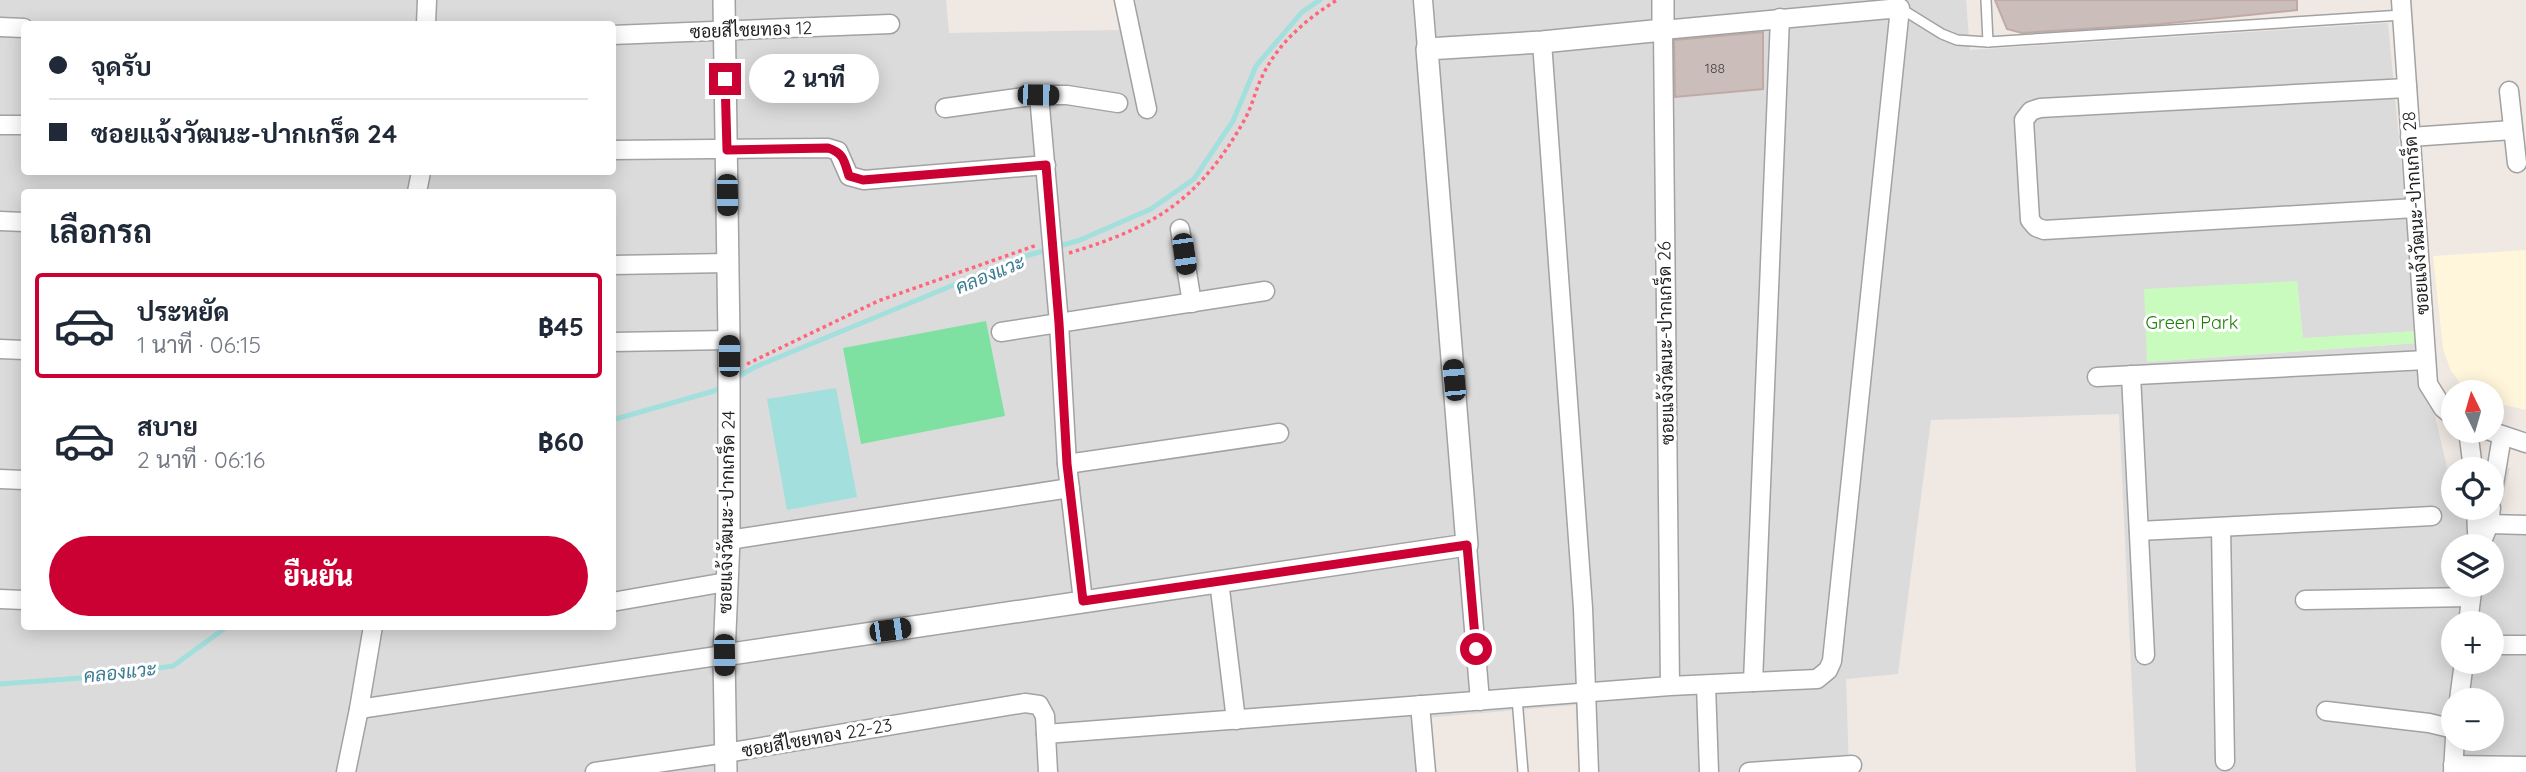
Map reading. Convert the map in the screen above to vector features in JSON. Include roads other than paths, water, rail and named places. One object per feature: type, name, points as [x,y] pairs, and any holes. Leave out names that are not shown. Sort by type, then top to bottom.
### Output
[{"type":"street","points":[[426,21],[427,0]]},
{"type":"street","name":"ซอยแจ้งวัฒนะ-ปากเกร็ด 24","points":[[724,0],[729,340],[729,540],[724,655],[726,762]]},
{"type":"street","points":[[1124,0],[1147,109]]},
{"type":"street","points":[[1423,0],[1480,701]]},
{"type":"street","name":"ซอยแจ้งวัฒนะ-ปากเกร็ด 26","points":[[1663,0],[1670,686]]},
{"type":"street","name":"ซอยแจ้งวัฒนะ-ปากเกร็ด 28","points":[[2401,7],[2428,384],[2441,405]]},
{"type":"street","points":[[1048,772],[1046,734],[1670,686],[1817,679],[1828,670],[1832,661],[1900,8],[1542,42],[1427,49]]},
{"type":"street","points":[[1752,682],[1780,18]]},
{"type":"street","name":"ซอยสีไชยทอง 12","points":[[616,35],[890,24]]},
{"type":"street","points":[[0,27],[21,28]]},
{"type":"street","points":[[1542,42],[1583,608],[1589,772]]},
{"type":"street","points":[[2407,88],[2040,108],[2031,111],[2024,120],[2031,220],[2036,227],[2044,230],[2416,208]]},
{"type":"street","points":[[2509,91],[2516,163]]},
{"type":"street","points":[[1038,95],[1059,323],[1067,464],[1083,601]]},
{"type":"street","points":[[945,108],[1038,95],[1067,95],[1118,103]]},
{"type":"street","points":[[0,125],[21,125]]},
{"type":"street","points":[[2410,137],[2513,130]]},
{"type":"street","points":[[616,150],[828,148],[838,151],[842,156],[849,176],[863,180],[1046,165]]},
{"type":"street","points":[[0,221],[21,222]]},
{"type":"street","points":[[1180,229],[1192,303]]},
{"type":"street","points":[[616,265],[728,263]]},
{"type":"street","points":[[1001,332],[1265,291]]},
{"type":"street","points":[[616,342],[729,340]]},
{"type":"street","points":[[0,349],[21,350]]},
{"type":"street","points":[[2097,377],[2426,360]]},
{"type":"street","points":[[2132,375],[2145,655]]},
{"type":"street","points":[[1067,464],[1279,433]]},
{"type":"street","points":[[2504,436],[2526,443]]},
{"type":"street","points":[[0,480],[21,480]]},
{"type":"street","points":[[729,540],[1070,488]]},
{"type":"street","points":[[2139,531],[2431,516]]},
{"type":"street","points":[[2504,520],[2526,525]]},
{"type":"street","points":[[2221,527],[2225,761]]},
{"type":"street","points":[[359,709],[1467,545]]},
{"type":"street","points":[[1219,581],[1236,720]]},
{"type":"street","points":[[616,602],[726,582]]},
{"type":"street","points":[[2305,600],[2441,593]]},
{"type":"street","points":[[0,600],[21,600]]},
{"type":"street","points":[[346,772],[372,630]]},
{"type":"street","points":[[2504,645],[2526,645]]},
{"type":"street","points":[[1706,685],[1709,772]]},
{"type":"street","name":"ซอยสีไชยทอง 22-23","points":[[594,772],[726,762],[1025,703],[1039,705],[1045,716],[1046,734]]},
{"type":"street","points":[[1420,705],[1426,772]]},
{"type":"street","points":[[2326,711],[2441,726]]},
{"type":"street","points":[[1749,772],[1852,765]]},
{"type":"street","points":[[2453,768],[2526,766]]},
{"type":"lane","points":[[1986,0],[1988,42]]},
{"type":"lane","points":[[1900,8],[1956,40],[1988,42],[2401,7]]},
{"type":"lane","points":[[1517,698],[1523,772]]},
{"type":"water","points":[[836,388],[857,497],[787,510],[767,399]]},
{"type":"waterway","name":"คลองแวะ","points":[[734,379],[755,367],[1019,258],[1080,240],[1151,209],[1194,179],[1233,121],[1256,66],[1302,12],[1320,0]]},
{"type":"waterway","name":"คลองแวะ","points":[[616,419],[714,391],[723,386]]},
{"type":"waterway","name":"คลองแวะ","points":[[0,684],[94,677],[173,666],[222,630]]},
{"type":"park label","name":"Green Park","points":[[2192,323]]}]
